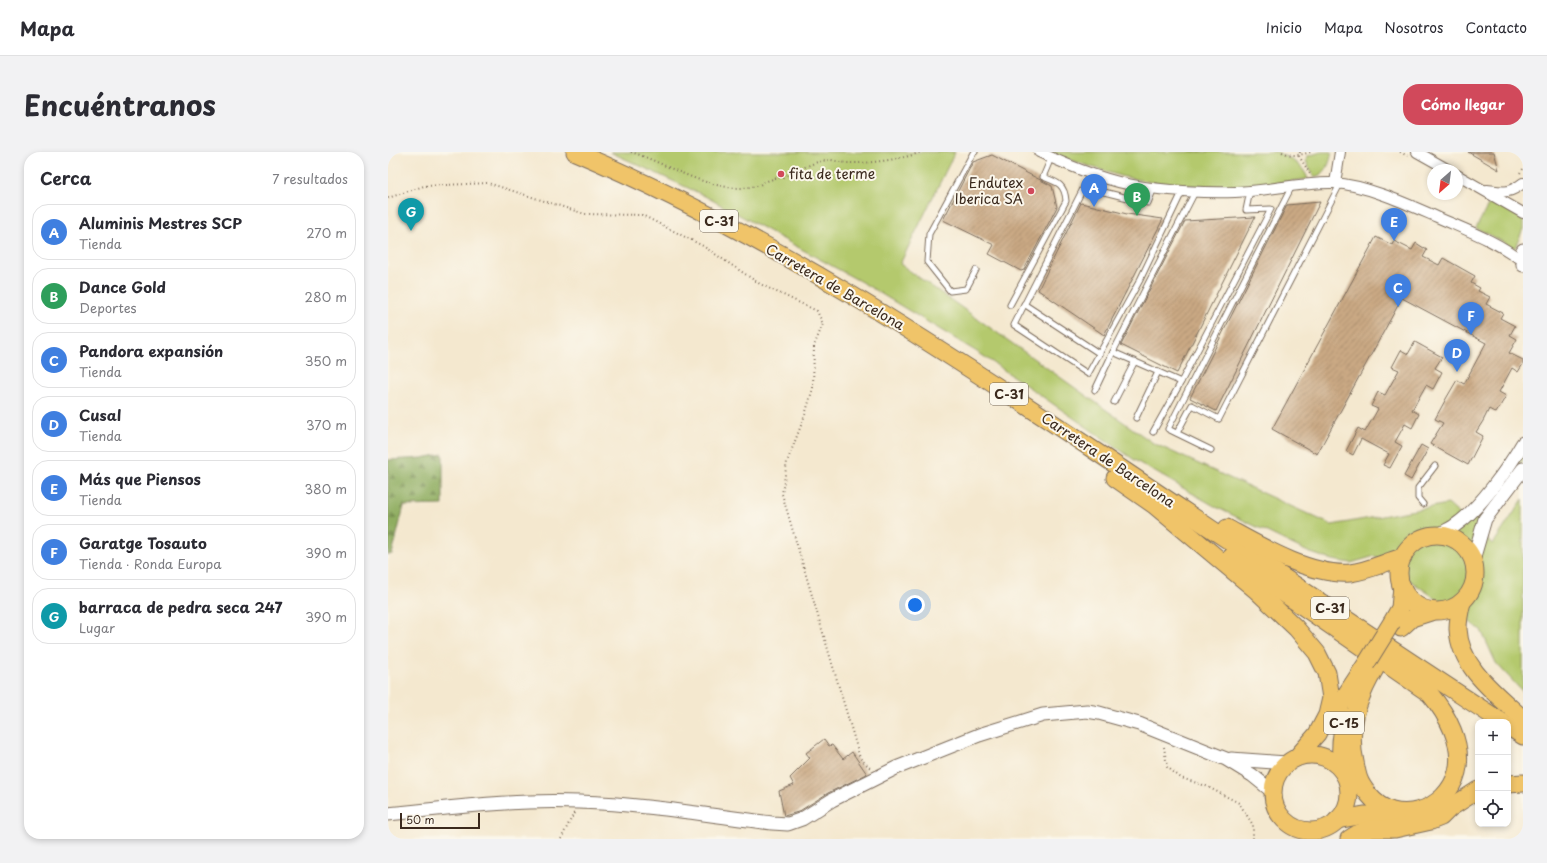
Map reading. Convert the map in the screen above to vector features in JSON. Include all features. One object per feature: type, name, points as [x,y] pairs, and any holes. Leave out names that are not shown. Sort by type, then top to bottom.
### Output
[{"type":"highway","name":"Carretera de Barcelona","points":[[575,152],[646,183],[722,222],[858,298],[959,361],[1497,719]]},
{"type":"highway","points":[[858,298],[859,307],[1004,402],[1154,505],[1257,591],[1296,628],[1317,653],[1327,673],[1331,698],[1326,715],[1317,734],[1297,759]]},
{"type":"highway","points":[[1158,494],[1172,495],[1254,543],[1287,558],[1310,567],[1330,571],[1350,573],[1403,557],[1409,548],[1418,540],[1428,536],[1439,535],[1451,538],[1462,544],[1473,560],[1475,574],[1474,582],[1468,595],[1462,602],[1458,629],[1463,652],[1481,680],[1523,719]]},
{"type":"highway","points":[[1168,517],[1185,526],[1367,649],[1430,694],[1447,716],[1452,730],[1457,756],[1457,771],[1448,792],[1439,801],[1429,807],[1405,812],[1390,810],[1372,799],[1359,781],[1352,735],[1358,705],[1370,671]]},
{"type":"highway","name":"C-15","points":[[1281,816],[1291,825],[1317,834],[1337,820],[1346,809],[1349,798],[1348,784],[1343,772],[1340,748],[1343,725],[1352,702],[1396,625],[1400,608],[1402,586],[1399,571],[1403,557]]},
{"type":"highway","name":"C-15","points":[[1402,586],[1408,597],[1414,603],[1434,611]]},
{"type":"highway","name":"C-15","points":[[1396,625],[1434,611],[1447,610],[1462,602]]},
{"type":"highway","name":"C-15","points":[[1273,792],[1278,774],[1322,741],[1328,732],[1345,696],[1370,671]]},
{"type":"highway","points":[[1511,728],[1523,736]]},
{"type":"highway","points":[[1297,759],[1318,755],[1336,764],[1343,772]]},
{"type":"highway","points":[[1511,784],[1523,783]]},
{"type":"highway","points":[[1349,839],[1356,834],[1370,829],[1394,829],[1409,825],[1421,824],[1441,817],[1450,808],[1476,791]]},
{"type":"highway","points":[[1273,792],[1275,805],[1281,816],[1288,839]]},
{"type":"highway","points":[[1337,820],[1364,815],[1374,815],[1409,825]]},
{"type":"street","points":[[1039,152],[1091,173],[1138,186],[1154,188],[1235,192],[1311,183],[1337,184],[1382,195],[1416,208],[1494,242],[1523,259]]},
{"type":"street","points":[[1337,184],[1340,152]]},
{"type":"street","points":[[1417,152],[1438,164]]},
{"type":"street","points":[[1463,178],[1523,213]]},
{"type":"street","points":[[1481,189],[1507,192],[1523,183]]},
{"type":"street","points":[[1439,535],[1458,524],[1480,501],[1503,474],[1523,442]]},
{"type":"street","points":[[1473,560],[1485,519],[1523,469]]},
{"type":"street","points":[[388,814],[485,804],[545,801],[580,802],[657,809],[788,824],[802,819],[832,800],[879,776],[979,735],[1044,715],[1090,712],[1125,720],[1226,759],[1252,774],[1273,792]]},
{"type":"street","points":[[1226,759],[1297,759]]},
{"type":"lane","points":[[975,152],[973,152],[929,234],[927,262],[950,291],[966,289],[976,270]]},
{"type":"lane","points":[[1010,304],[1066,201],[1066,192],[1058,183],[1043,177],[1051,158]]},
{"type":"lane","points":[[1091,173],[1014,325],[1088,374],[1140,280],[1183,190]]},
{"type":"lane","points":[[1177,433],[1192,405],[1219,419],[1337,184]]},
{"type":"lane","points":[[1210,450],[1168,429],[1293,186]]},
{"type":"lane","points":[[1084,187],[1148,203],[1154,188]]},
{"type":"lane","points":[[1095,390],[1196,191]]},
{"type":"lane","points":[[1153,432],[1181,382],[1271,209],[1246,210],[1250,191]]},
{"type":"lane","points":[[1024,304],[1100,354]]},
{"type":"lane","points":[[1113,352],[1181,382]]},
{"type":"lane","points":[[1114,402],[1135,361]]},
{"type":"lane","points":[[1136,418],[1158,372]]},
{"type":"lane","points":[[1423,504],[1418,498],[1418,488],[1435,466]]},
{"type":"path","points":[[631,152],[717,186],[739,188],[758,186],[770,180],[783,177],[811,164],[830,160],[848,163],[864,163],[888,160],[921,152]]},
{"type":"path","points":[[1282,152],[1288,155],[1299,156],[1311,152]]},
{"type":"path","points":[[1300,152],[1299,156],[1311,175]]},
{"type":"path","points":[[388,198],[424,186],[488,183],[585,214],[642,214],[703,246],[760,284],[817,311],[823,324],[814,346],[813,388],[805,415],[787,462],[782,494],[860,758],[879,776]]},
{"type":"path","points":[[1164,734],[1167,766],[1181,778],[1206,786],[1239,803],[1253,825],[1253,839]]},
{"type":"path","points":[[561,839],[580,802]]},
{"type":"green space","points":[[610,152],[955,152],[900,264],[1153,443],[1332,525],[1448,504],[1468,522],[1523,452],[1523,460],[1478,531],[1493,544],[1523,499],[1523,692],[1496,663],[1481,630],[1375,556],[1351,563],[1332,560],[1308,552],[1216,507],[1136,461],[982,355],[865,284],[701,194]]},
{"type":"green space","points":[[1050,152],[1277,152],[1303,169],[1308,179],[1234,188],[1155,183],[1120,176]]},
{"type":"green space","points":[[1321,152],[1332,152],[1325,171],[1314,177],[1306,161],[1308,156]]},
{"type":"green space","points":[[1491,200],[1523,219],[1523,229],[1515,248],[1476,228]]},
{"type":"green space","points":[[443,454],[443,505],[404,506],[392,554],[388,555],[388,460],[422,458]]},
{"type":"building","points":[[1468,152],[1494,152],[1499,170]]},
{"type":"building","points":[[992,155],[1052,186],[1057,207],[1024,270],[1021,271],[989,254],[994,245],[943,220],[973,162]]},
{"type":"building","points":[[1320,202],[1216,411],[1190,398],[1287,205]]},
{"type":"building","points":[[1081,203],[1127,214],[1163,219],[1104,335],[1038,290]]},
{"type":"building","points":[[1255,217],[1177,373],[1121,345],[1185,221]]},
{"type":"building","points":[[1376,237],[1392,245],[1394,241],[1412,250],[1416,243],[1427,250],[1423,257],[1439,265],[1443,258],[1475,276],[1471,283],[1480,288],[1478,291],[1490,297],[1486,304],[1503,313],[1500,318],[1515,326],[1510,335],[1517,339],[1509,353],[1523,360],[1523,364],[1518,372],[1512,368],[1499,392],[1506,396],[1496,413],[1489,409],[1476,432],[1483,436],[1468,465],[1430,444],[1443,423],[1435,419],[1447,397],[1457,380],[1464,384],[1486,343],[1402,298],[1317,454],[1272,429]]},
{"type":"building","points":[[1415,342],[1442,357],[1435,368],[1442,372],[1433,389],[1426,385],[1412,410],[1419,414],[1412,428],[1405,424],[1395,442],[1402,446],[1390,468],[1383,465],[1389,454],[1361,439],[1353,455],[1346,451],[1358,428],[1365,432],[1378,409],[1371,406],[1378,392],[1385,395],[1399,370],[1392,367],[1401,350],[1408,354]]},
{"type":"building","points":[[1421,445],[1428,449],[1411,480],[1404,476]]},
{"type":"building","points":[[824,739],[829,746],[832,745],[843,759],[852,752],[867,774],[828,793],[798,812],[784,816],[779,791],[794,785],[790,778],[810,758],[806,753]]},
{"type":"place","name":"fita de terme","points":[[781,174]]},
{"type":"place","name":"Endutex Iberica SA","points":[[1031,191]]},
{"type":"place","name":"Aluminis Mestres SCP","points":[[1094,207]]},
{"type":"place","name":"Dance Gold","points":[[1137,216]]},
{"type":"place","name":"barraca de pedra seca 247","points":[[411,231]]},
{"type":"place","name":"Más que Piensos","points":[[1394,241]]},
{"type":"place","name":"Pandora expansión","points":[[1398,307]]},
{"type":"place","name":"Garatge Tosauto","points":[[1471,335]]},
{"type":"place","name":"Cusal","points":[[1457,372]]}]
